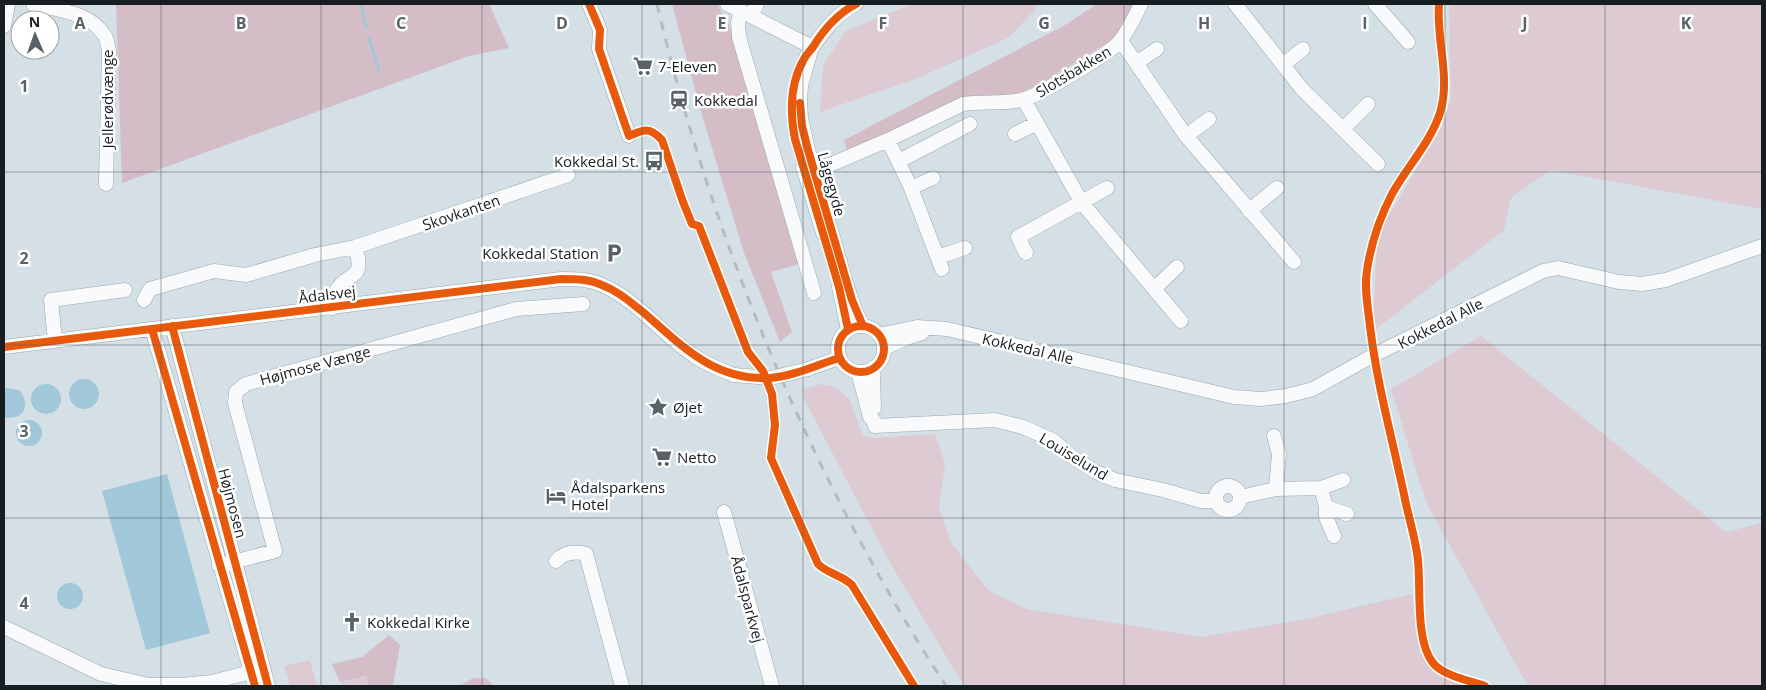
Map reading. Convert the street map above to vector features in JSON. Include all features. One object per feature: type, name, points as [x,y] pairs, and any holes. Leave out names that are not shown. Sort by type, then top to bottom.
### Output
[{"type":"street","points":[[4,26],[8,4]]},
{"type":"street","name":"Jellerødvænge","points":[[33,4],[81,16],[96,24],[106,37],[109,51],[106,184]]},
{"type":"street","points":[[589,4],[600,30],[599,49],[629,136]]},
{"type":"street","points":[[727,4],[750,11],[812,47]]},
{"type":"street","name":"Lågegyde","points":[[856,4],[822,31],[804,59],[795,82],[792,114],[795,138],[810,173],[856,312],[863,326]]},
{"type":"street","name":"Slotsbakken","points":[[810,173],[888,140],[964,104],[1024,100],[1044,90],[1110,50],[1120,41],[1141,4]]},
{"type":"street","points":[[1235,4],[1310,96],[1378,164]]},
{"type":"street","points":[[1375,4],[1408,42]]},
{"type":"street","points":[[750,11],[738,22],[739,37],[814,293]]},
{"type":"street","name":"Slotsbakken","points":[[1120,41],[1186,136],[1294,262]]},
{"type":"street","name":"Lågegyde","points":[[812,47],[801,85],[802,126],[810,173],[848,329]]},
{"type":"street","points":[[1136,63],[1157,49]]},
{"type":"street","points":[[1283,65],[1304,49]]},
{"type":"street","name":"Slotsbakken","points":[[1024,100],[1082,203],[1181,321]]},
{"type":"street","points":[[1344,129],[1368,104]]},
{"type":"street","points":[[1186,136],[1209,120]]},
{"type":"street","points":[[1015,134],[1037,123]]},
{"type":"street","points":[[899,161],[970,124]]},
{"type":"street","points":[[888,140],[911,188],[940,263],[965,248]]},
{"type":"street","name":"Skovkanten","points":[[144,300],[150,289],[214,271],[246,275],[315,255],[355,248],[568,176]]},
{"type":"street","points":[[911,188],[933,178]]},
{"type":"street","points":[[1026,253],[1018,238],[1107,188]]},
{"type":"street","points":[[1249,211],[1277,188]]},
{"type":"street","name":"Kokkedal Alle","points":[[881,342],[917,327],[942,328],[1234,397],[1261,399],[1286,396],[1312,389],[1543,271],[1558,268],[1619,282],[1642,284],[1666,280],[1762,246]]},
{"type":"street","points":[[332,308],[335,292],[339,286],[356,274],[359,267],[355,248]]},
{"type":"street","points":[[1154,289],[1177,267]]},
{"type":"street","name":"Ådalsvej","points":[[4,347],[332,308],[561,278],[585,280],[601,284],[620,294],[695,357],[712,367],[734,375],[771,378],[808,369],[839,358]]},
{"type":"street","points":[[55,341],[52,300],[124,290]]},
{"type":"street","name":"Højmose Vænge","points":[[219,566],[275,551],[235,403],[236,392],[246,384],[516,309],[583,304]]},
{"type":"street","name":"Højmosen","points":[[172,326],[234,562],[257,670],[255,686]]},
{"type":"street","points":[[863,326],[873,330],[881,342],[881,359],[869,370],[858,372],[847,367],[839,358],[838,342],[848,329],[863,326]]},
{"type":"street","name":"Højmosen","points":[[152,328],[219,566],[257,670],[268,686]]},
{"type":"street","points":[[874,367],[875,422]]},
{"type":"street","points":[[858,372],[870,417],[875,422]]},
{"type":"street","name":"Louiselund","points":[[875,422],[875,426],[995,420],[1023,427],[1054,441],[1071,456],[1096,472],[1115,480],[1163,490],[1201,501],[1216,501],[1219,490],[1225,487],[1236,490],[1240,497],[1276,489]]},
{"type":"street","points":[[1274,436],[1279,454],[1276,489],[1321,488],[1343,480]]},
{"type":"street","points":[[1321,488],[1326,507],[1326,517],[1334,536]]},
{"type":"street","points":[[1326,507],[1347,514]]},
{"type":"street","name":"Ådalsparkvej","points":[[724,512],[772,686]]},
{"type":"street","points":[[556,561],[561,556],[577,552],[586,554],[622,686]]},
{"type":"street","points":[[5,631],[101,674],[149,686],[212,682],[257,670]]},
{"type":"shaded area","points":[[116,4],[489,4],[509,48],[469,56],[122,183]]},
{"type":"shaded area","points":[[672,4],[717,4],[730,26],[799,264],[771,272],[792,332],[780,342],[744,253],[702,115]]},
{"type":"shaded area","points":[[912,4],[1036,4],[1036,9],[1008,38],[918,78],[820,112],[823,65],[846,31]]},
{"type":"shaded area","points":[[1097,4],[1135,4],[1115,38],[1045,81],[1017,95],[969,96],[847,151],[844,140],[1065,25]]},
{"type":"shaded area","points":[[1449,4],[1762,4],[1762,209],[1550,170],[1511,198],[1504,230],[1372,332],[1378,233],[1442,127],[1451,99]]},
{"type":"shaded area","points":[[1481,336],[1726,532],[1762,523],[1762,686],[1530,686],[1522,676],[1426,502],[1391,389]]},
{"type":"shaded area","points":[[820,384],[835,387],[850,400],[862,435],[872,438],[935,434],[945,464],[939,508],[951,543],[989,591],[1027,609],[1202,637],[1306,619],[1412,594],[1420,653],[1435,672],[1466,686],[964,686],[889,561],[804,399],[802,390]]},
{"type":"shaded area","points":[[389,635],[400,645],[393,686],[369,686],[366,676],[340,682],[332,664],[362,657]]},
{"type":"shaded area","points":[[310,660],[317,686],[290,686],[284,666]]},
{"type":"shaded area","points":[[366,676],[369,686],[342,686],[341,683]]},
{"type":"shaded area","points":[[473,678],[486,678],[493,686],[460,686]]},
{"type":"water","points":[[84,379],[95,383],[99,394],[95,405],[84,409],[73,405],[69,394],[73,383]]},
{"type":"water","points":[[46,384],[57,388],[61,399],[57,410],[46,414],[35,410],[31,399],[35,388]]},
{"type":"water","points":[[4,389],[19,390],[25,401],[24,411],[16,417],[4,417]]},
{"type":"water","points":[[29,420],[38,424],[42,433],[38,442],[29,446],[20,442],[16,433],[20,424]]},
{"type":"water","points":[[167,474],[210,633],[146,650],[102,491]]},
{"type":"water","points":[[70,583],[79,587],[83,596],[79,605],[70,609],[61,605],[57,596],[61,587]]},
{"type":"waterway","points":[[361,4],[366,27]]},
{"type":"waterway","points":[[369,38],[379,70]]},
{"type":"railway","points":[[657,4],[680,93],[707,182],[738,270],[772,357],[852,527],[898,608],[946,686]]},
{"type":"cycle path","points":[[589,4],[600,30],[599,49],[629,136],[647,130],[662,140],[692,224],[699,226],[748,352],[763,371],[772,394],[775,425],[771,458],[818,564],[852,585],[914,686]]},
{"type":"cycle path","points":[[848,329],[839,287],[795,139],[792,119],[792,98],[799,68],[805,57],[832,22],[856,4]]},
{"type":"cycle path","points":[[1439,4],[1439,31],[1444,73],[1443,100],[1440,113],[1430,135],[1392,194],[1376,231],[1366,277],[1366,291],[1377,371],[1417,553],[1423,641],[1427,653],[1437,667],[1457,677],[1485,686]]},
{"type":"cycle path","points":[[800,103],[802,126],[808,150],[852,300],[863,326]]},
{"type":"cycle path","points":[[4,347],[566,279],[592,282],[613,290],[700,359],[732,374],[750,377],[779,377],[797,373],[839,358]]},
{"type":"cycle path","points":[[172,326],[268,686]]},
{"type":"cycle path","points":[[861,326],[874,330],[880,336],[884,349],[880,362],[874,368],[861,372],[848,368],[842,362],[838,349],[842,336],[848,330],[861,326]]},
{"type":"cycle path","points":[[152,329],[255,686]]},
{"type":"place","name":"7-Eleven","points":[[643,66]]},
{"type":"place","name":"Kokkedal","points":[[679,100]]},
{"type":"place","name":"Kokkedal St.","points":[[654,161]]},
{"type":"place","name":"Kokkedal Station","points":[[614,253]]},
{"type":"place","name":"Øjet","points":[[658,407]]},
{"type":"place","name":"Netto","points":[[662,457]]},
{"type":"place","name":"Ådalsparkens Hotel","points":[[556,496]]},
{"type":"place","name":"Kokkedal Kirke","points":[[352,622]]}]
